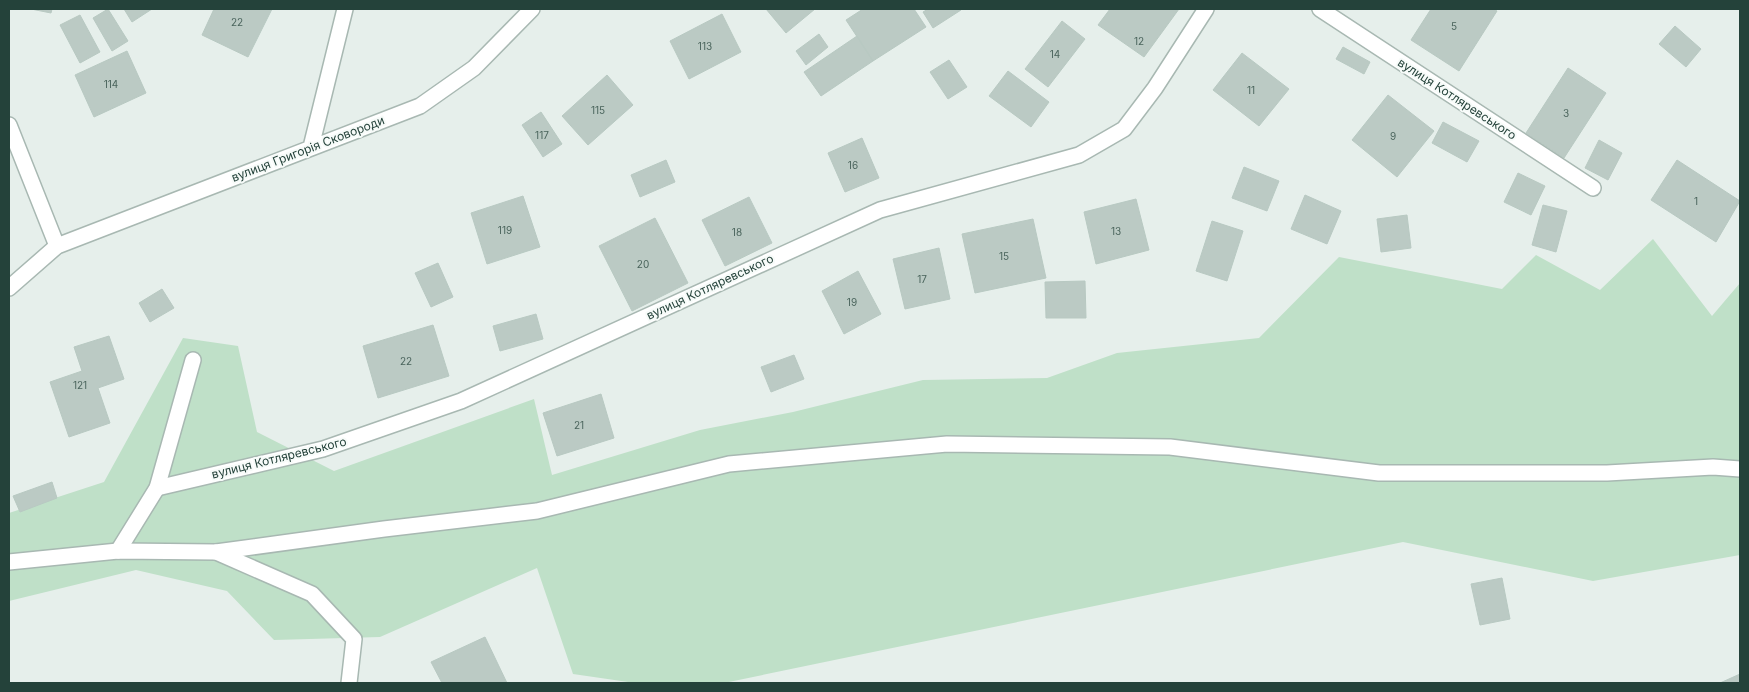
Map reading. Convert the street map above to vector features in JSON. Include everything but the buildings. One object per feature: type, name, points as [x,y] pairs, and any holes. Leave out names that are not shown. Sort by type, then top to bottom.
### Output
[{"type":"street","points":[[311,147],[345,9]]},
{"type":"street","name":"вулиця Григорія Сковороди","points":[[9,288],[57,246],[420,106],[474,68],[532,9]]},
{"type":"street","name":"вулиця Котляревського","points":[[157,488],[323,449],[461,401],[880,210],[1080,154],[1124,129],[1156,88],[1206,9]]},
{"type":"street","name":"вулиця Котляревського","points":[[1320,9],[1593,188]]},
{"type":"street","points":[[9,126],[57,246]]},
{"type":"street","points":[[118,551],[157,488],[194,360]]},
{"type":"street","points":[[9,562],[118,551],[216,552],[384,529],[537,511],[729,464],[947,444],[1170,447],[1379,473],[1607,473],[1713,467],[1740,469]]},
{"type":"street","points":[[216,552],[312,594],[354,640],[349,683]]},
{"type":"green space","points":[[1653,239],[1712,316],[1740,283],[1740,555],[1593,581],[1403,542],[724,683],[635,683],[573,674],[537,568],[380,637],[274,640],[227,591],[136,570],[9,601],[9,513],[104,482],[183,338],[238,346],[257,432],[334,471],[534,399],[552,475],[700,430],[793,412],[923,380],[1047,378],[1117,353],[1259,338],[1339,257],[1502,289],[1536,255],[1600,290]]}]
